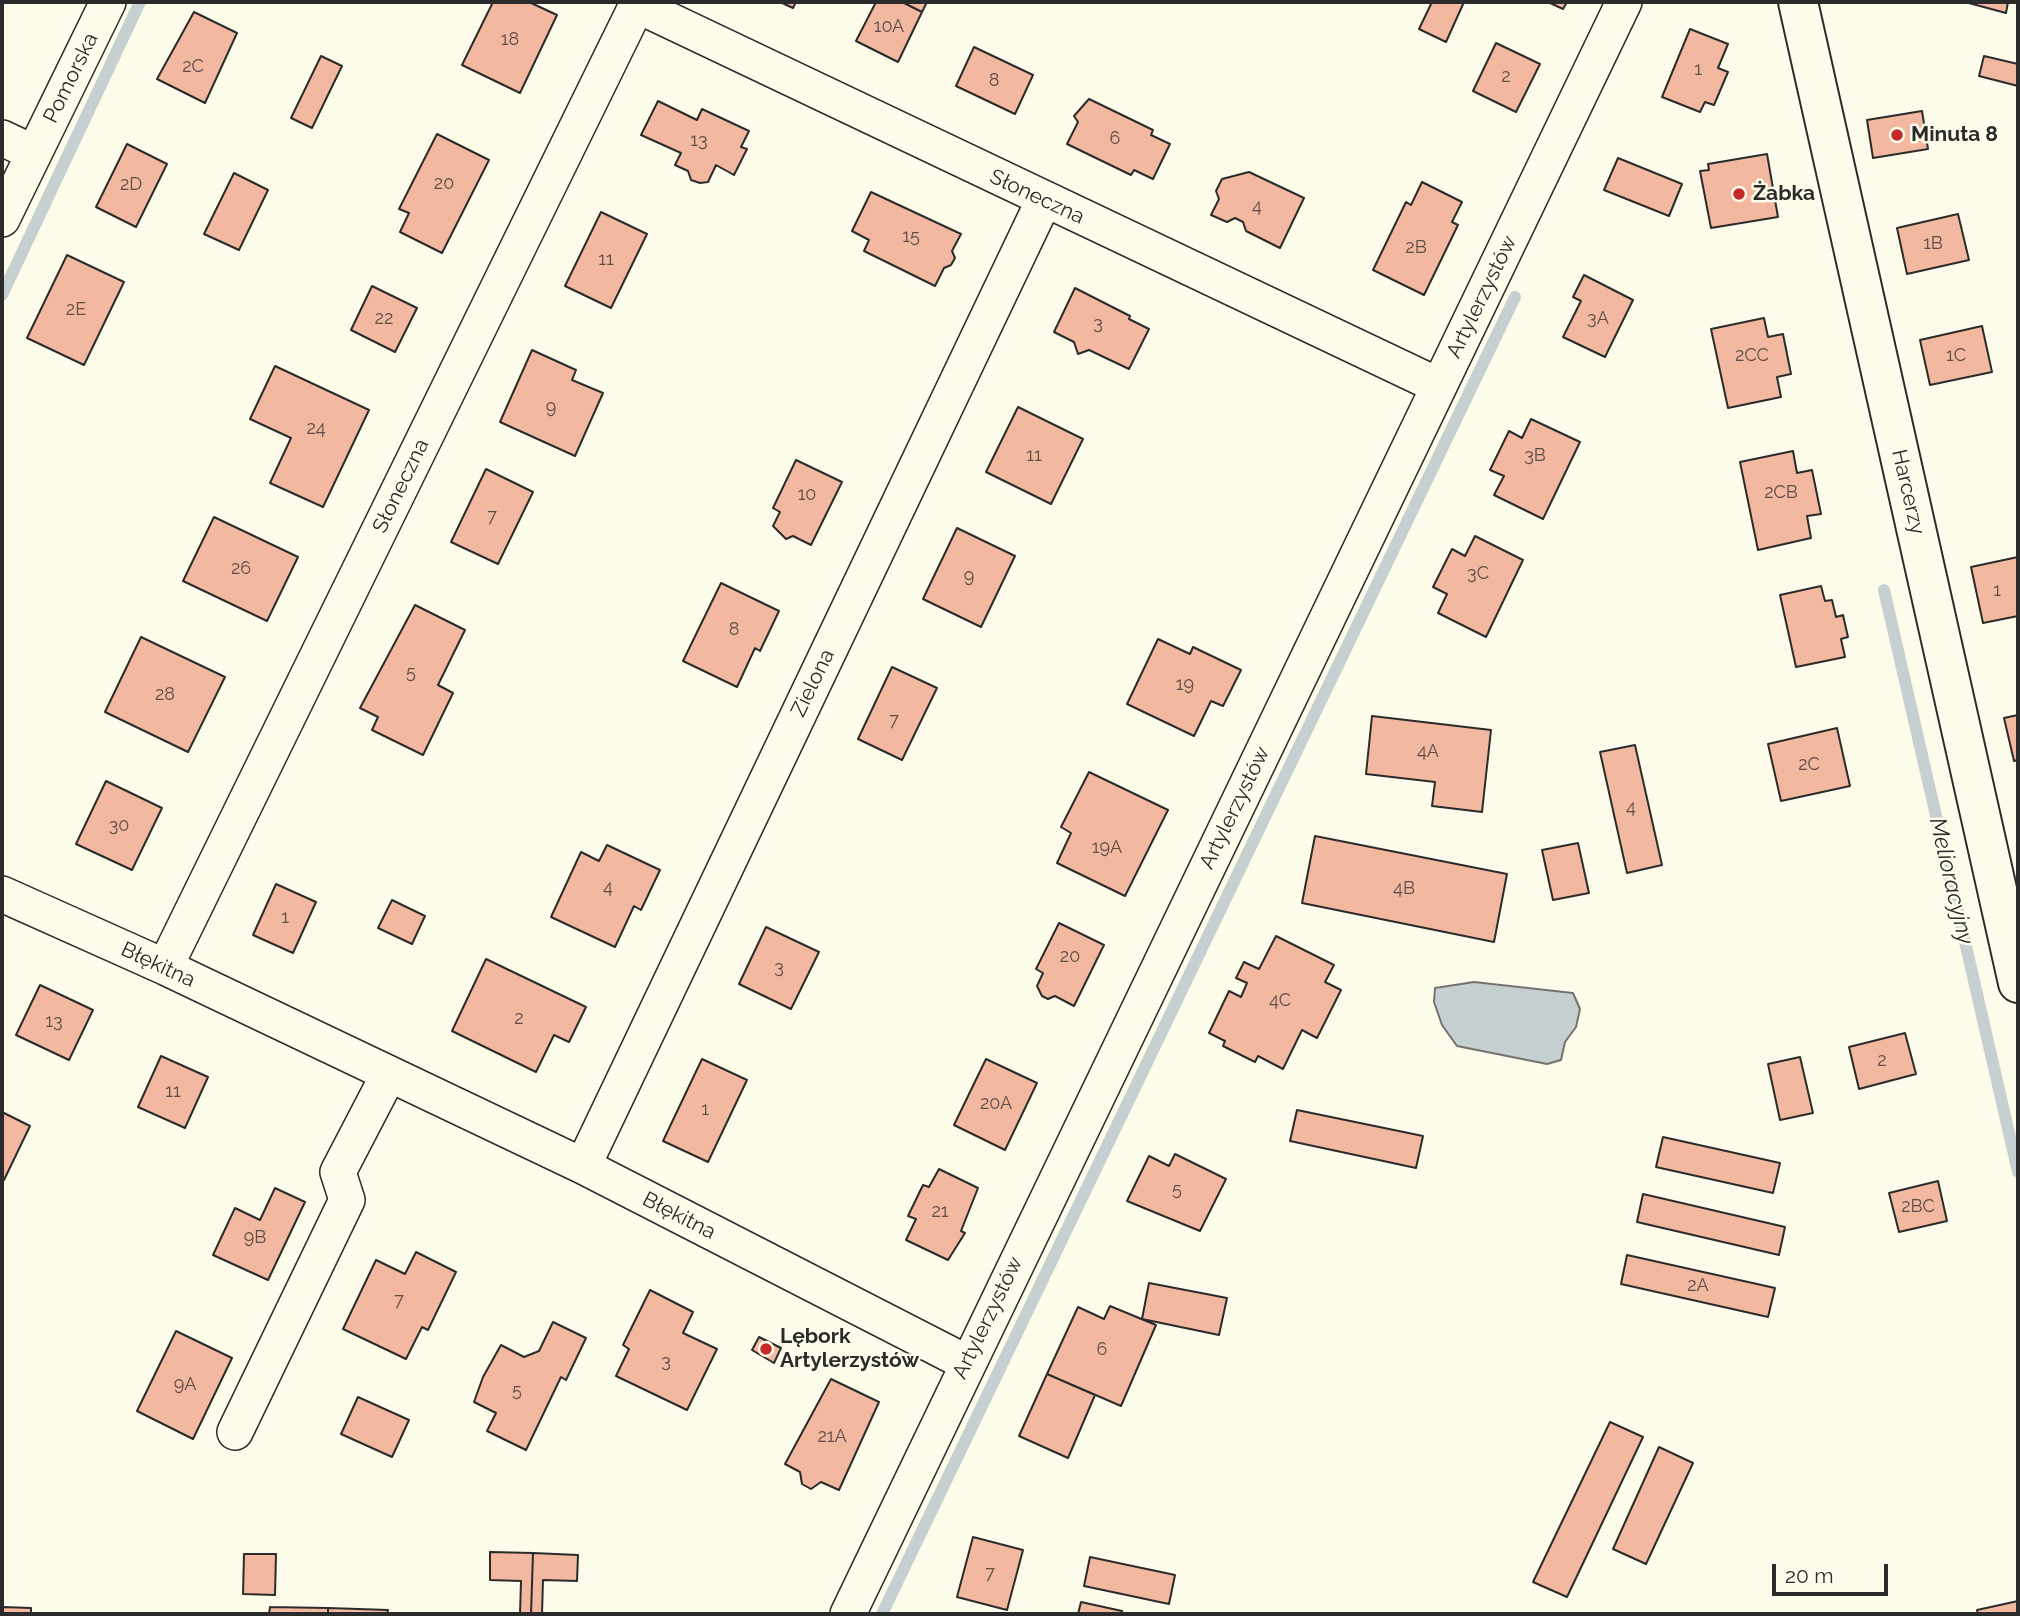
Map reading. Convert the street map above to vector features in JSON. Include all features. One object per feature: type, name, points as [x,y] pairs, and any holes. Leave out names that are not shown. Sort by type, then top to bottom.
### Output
[{"type":"street","name":"Pomorska","points":[[2,219],[108,2]]},
{"type":"street","name":"Artylerzystów","points":[[848,1614],[1624,2]]},
{"type":"street","name":"Harcerzy","points":[[1798,2],[2018,983]]},
{"type":"street","name":"Słoneczna","points":[[165,967],[638,3],[1044,200],[1439,386]]},
{"type":"street","points":[[2,138],[34,153]]},
{"type":"street","name":"Zielona","points":[[583,1166],[1044,200]]},
{"type":"street","name":"Błękitna","points":[[3,897],[165,967],[583,1166],[967,1363]]},
{"type":"street","points":[[235,1433],[347,1200],[338,1172],[389,1074]]},
{"type":"shaded area","points":[[1474,982],[1573,993],[1580,1009],[1576,1027],[1565,1042],[1561,1060],[1547,1064],[1457,1046],[1442,1025],[1434,1002],[1435,988]]},
{"type":"building","points":[[493,2],[529,2],[557,15],[520,93],[462,65]]},
{"type":"building","points":[[780,2],[796,2],[793,8]]},
{"type":"building","points":[[876,2],[902,2],[922,12],[898,62],[856,41]]},
{"type":"building","points":[[902,2],[927,2],[922,12]]},
{"type":"building","points":[[1432,2],[1464,2],[1446,42],[1419,29]]},
{"type":"building","points":[[1548,2],[1567,2],[1563,9]]},
{"type":"building","points":[[1965,2],[2008,2],[2006,13]]},
{"type":"building","points":[[194,12],[237,33],[205,103],[157,79]]},
{"type":"building","points":[[1690,29],[1728,44],[1718,68],[1728,72],[1714,105],[1705,102],[1700,112],[1662,97]]},
{"type":"building","points":[[1496,43],[1540,64],[1516,112],[1473,91]]},
{"type":"building","points":[[974,47],[1033,75],[1015,114],[956,86]]},
{"type":"building","points":[[321,56],[342,66],[312,128],[291,118]]},
{"type":"building","points":[[1984,56],[2018,64],[2018,86],[1979,76]]},
{"type":"building","points":[[1089,99],[1153,130],[1151,135],[1170,144],[1153,179],[1134,170],[1131,175],[1067,144],[1078,122],[1074,116]]},
{"type":"building","points":[[658,101],[697,120],[702,109],[749,131],[741,147],[747,149],[734,175],[716,165],[708,182],[691,180],[688,171],[675,165],[681,153],[641,135]]},
{"type":"building","name":"Minuta 8","points":[[1922,111],[1928,149],[1873,158],[1867,120]]},
{"type":"building","points":[[437,134],[489,160],[442,253],[400,232],[409,213],[399,209]]},
{"type":"building","points":[[127,144],[167,164],[136,227],[96,207]]},
{"type":"building","name":"Żabka","points":[[1767,154],[1778,217],[1711,228],[1700,171],[1709,170],[1708,164]]},
{"type":"building","points":[[1618,158],[1682,184],[1669,216],[1604,190]]},
{"type":"building","points":[[1249,172],[1304,198],[1280,248],[1246,231],[1243,222],[1235,218],[1227,222],[1211,215],[1219,199],[1216,191],[1222,179]]},
{"type":"building","points":[[234,173],[268,190],[239,250],[204,234]]},
{"type":"building","points":[[1422,182],[1462,202],[1452,222],[1458,225],[1424,295],[1373,270],[1406,202],[1411,205]]},
{"type":"building","points":[[871,192],[961,234],[952,251],[955,258],[951,265],[944,268],[935,286],[864,251],[869,240],[852,231]]},
{"type":"building","points":[[601,212],[647,234],[611,308],[565,286]]},
{"type":"building","points":[[1958,214],[1969,260],[1907,274],[1897,228]]},
{"type":"building","points":[[67,255],[124,282],[84,365],[27,338]]},
{"type":"building","points":[[1584,275],[1633,300],[1605,357],[1563,337],[1581,301],[1573,297]]},
{"type":"building","points":[[372,286],[417,308],[395,352],[351,330]]},
{"type":"building","points":[[1075,288],[1130,316],[1129,319],[1149,329],[1129,369],[1089,350],[1078,354],[1074,342],[1054,332]]},
{"type":"building","points":[[1764,318],[1768,337],[1783,334],[1791,374],[1777,377],[1781,397],[1728,408],[1711,329]]},
{"type":"building","points":[[1982,326],[1992,372],[1930,385],[1920,340]]},
{"type":"building","points":[[532,350],[576,370],[572,380],[603,393],[575,456],[500,422]]},
{"type":"building","points":[[275,366],[369,410],[323,507],[270,483],[291,438],[250,419]]},
{"type":"building","points":[[1018,407],[1083,439],[1051,504],[986,472]]},
{"type":"building","points":[[1531,419],[1580,442],[1543,519],[1494,495],[1504,476],[1490,470],[1509,431],[1522,438]]},
{"type":"building","points":[[1793,451],[1797,473],[1812,470],[1821,514],[1807,516],[1811,538],[1758,550],[1740,462]]},
{"type":"building","points":[[796,460],[842,482],[811,545],[793,536],[786,539],[773,526],[780,512],[773,508]]},
{"type":"building","points":[[486,469],[533,492],[498,564],[451,542]]},
{"type":"building","points":[[214,517],[298,557],[267,621],[183,581]]},
{"type":"building","points":[[957,528],[1015,556],[981,627],[923,599]]},
{"type":"building","points":[[1475,536],[1523,560],[1486,637],[1438,613],[1447,594],[1433,587],[1452,549],[1465,556]]},
{"type":"building","points":[[2018,557],[2018,616],[1983,623],[1971,567]]},
{"type":"building","points":[[721,583],[779,611],[760,651],[755,648],[737,687],[683,661]]},
{"type":"building","points":[[1821,586],[1825,601],[1832,600],[1836,617],[1843,615],[1848,637],[1841,639],[1845,657],[1796,667],[1780,595]]},
{"type":"building","points":[[415,605],[465,630],[438,685],[453,693],[423,755],[372,730],[378,717],[360,708]]},
{"type":"building","points":[[141,637],[225,677],[188,752],[105,712]]},
{"type":"building","points":[[1158,639],[1190,654],[1193,647],[1241,670],[1223,706],[1211,701],[1194,736],[1127,704]]},
{"type":"building","points":[[892,667],[937,688],[902,760],[858,739]]},
{"type":"building","points":[[2018,715],[2018,760],[2014,761],[2004,718]]},
{"type":"building","points":[[1372,716],[1491,730],[1482,812],[1432,806],[1435,782],[1366,774]]},
{"type":"building","points":[[1837,728],[1850,786],[1781,801],[1768,744]]},
{"type":"building","points":[[1635,745],[1662,865],[1627,873],[1600,752]]},
{"type":"building","points":[[1089,772],[1168,810],[1125,896],[1057,863],[1071,833],[1061,827]]},
{"type":"building","points":[[106,781],[162,808],[132,870],[76,844]]},
{"type":"building","points":[[1315,836],[1507,874],[1494,942],[1302,903]]},
{"type":"building","points":[[1578,843],[1589,893],[1553,900],[1542,850]]},
{"type":"building","points":[[607,845],[660,870],[641,910],[634,906],[615,947],[551,917],[581,852],[599,861]]},
{"type":"building","points":[[276,884],[316,902],[293,953],[253,935]]},
{"type":"building","points":[[392,900],[425,916],[412,944],[378,928]]},
{"type":"building","points":[[1059,923],[1104,945],[1074,1006],[1055,996],[1048,999],[1042,996],[1037,986],[1043,973],[1036,969]]},
{"type":"building","points":[[766,927],[819,952],[791,1009],[739,984]]},
{"type":"building","points":[[1276,936],[1334,965],[1325,982],[1341,990],[1317,1038],[1302,1030],[1283,1069],[1258,1056],[1255,1062],[1223,1046],[1225,1041],[1209,1033],[1229,991],[1241,997],[1247,983],[1236,978],[1244,962],[1259,969]]},
{"type":"building","points":[[486,959],[586,1007],[569,1042],[554,1035],[536,1072],[452,1031]]},
{"type":"building","points":[[40,985],[93,1010],[69,1060],[16,1035]]},
{"type":"building","points":[[1905,1033],[1916,1074],[1859,1089],[1849,1047]]},
{"type":"building","points":[[161,1056],[208,1077],[185,1128],[138,1107]]},
{"type":"building","points":[[1800,1057],[1813,1113],[1780,1120],[1768,1064]]},
{"type":"building","points":[[702,1059],[747,1080],[708,1162],[663,1141]]},
{"type":"building","points":[[986,1059],[1037,1083],[1005,1150],[954,1125]]},
{"type":"building","points":[[1297,1110],[1423,1136],[1416,1168],[1290,1141]]},
{"type":"building","points":[[2,1112],[30,1126],[4,1180],[2,1178]]},
{"type":"building","points":[[1663,1137],[1780,1163],[1773,1193],[1656,1167]]},
{"type":"building","points":[[1175,1154],[1226,1179],[1200,1231],[1127,1201],[1149,1156],[1169,1166]]},
{"type":"building","points":[[939,1169],[978,1188],[961,1231],[965,1233],[948,1260],[906,1240],[916,1219],[908,1216],[923,1185],[929,1187]]},
{"type":"building","points":[[1938,1181],[1947,1221],[1899,1232],[1889,1193]]},
{"type":"building","points":[[275,1188],[305,1202],[268,1280],[213,1255],[235,1208],[260,1220]]},
{"type":"building","points":[[1643,1194],[1785,1227],[1779,1255],[1637,1222]]},
{"type":"building","points":[[416,1252],[456,1272],[428,1330],[422,1327],[406,1359],[343,1329],[376,1260],[405,1274]]},
{"type":"building","points":[[1627,1255],[1775,1288],[1768,1317],[1621,1284]]},
{"type":"building","points":[[1149,1283],[1227,1298],[1219,1335],[1142,1319]]},
{"type":"building","points":[[650,1290],[693,1312],[683,1333],[717,1349],[687,1410],[616,1376],[629,1349],[623,1345]]},
{"type":"building","points":[[1110,1306],[1156,1325],[1121,1406],[1047,1374],[1078,1307],[1104,1319]]},
{"type":"building","points":[[553,1322],[586,1338],[566,1380],[561,1377],[526,1450],[487,1431],[496,1413],[474,1402],[483,1377],[501,1345],[524,1357],[539,1351]]},
{"type":"building","points":[[176,1331],[232,1358],[193,1439],[137,1411]]},
{"type":"building","name":"Lębork Artylerzystów","points":[[759,1337],[781,1348],[774,1363],[752,1350]]},
{"type":"building","points":[[1047,1374],[1095,1395],[1068,1458],[1019,1436]]},
{"type":"building","points":[[831,1379],[879,1402],[839,1490],[821,1482],[811,1489],[802,1484],[800,1472],[785,1464]]},
{"type":"building","points":[[358,1397],[409,1420],[392,1457],[341,1434]]},
{"type":"building","points":[[1610,1422],[1643,1437],[1567,1597],[1533,1582]]},
{"type":"building","points":[[1659,1447],[1693,1463],[1646,1564],[1613,1549]]},
{"type":"building","points":[[973,1537],[1023,1550],[1007,1610],[957,1597]]},
{"type":"building","points":[[490,1552],[533,1553],[531,1614],[520,1614],[521,1581],[490,1580]]},
{"type":"building","points":[[533,1553],[578,1555],[577,1581],[543,1580],[542,1614],[531,1614]]},
{"type":"building","points":[[244,1554],[276,1554],[275,1595],[243,1594]]},
{"type":"building","points":[[1090,1557],[1175,1575],[1169,1604],[1084,1586]]},
{"type":"building","points":[[2018,1601],[2018,1614],[1978,1614],[1977,1610]]},
{"type":"building","points":[[1081,1602],[1122,1611],[1122,1614],[1078,1614]]},
{"type":"building","points":[[3,1607],[31,1608],[31,1614],[3,1614]]},
{"type":"building","points":[[270,1607],[328,1608],[328,1614],[269,1614]]},
{"type":"building","points":[[328,1608],[388,1610],[387,1614],[328,1614]]},
{"type":"waterway","points":[[2,295],[140,2]]},
{"type":"waterway","points":[[882,1614],[1515,297]]},
{"type":"waterway","name":"Melioracyjny","points":[[1884,590],[2018,1172]]},
{"type":"place","name":"Minuta 8","points":[[1897,135]]},
{"type":"place","name":"Żabka","points":[[1739,194]]},
{"type":"place","name":"Lębork Artylerzystów","points":[[766,1349]]}]
